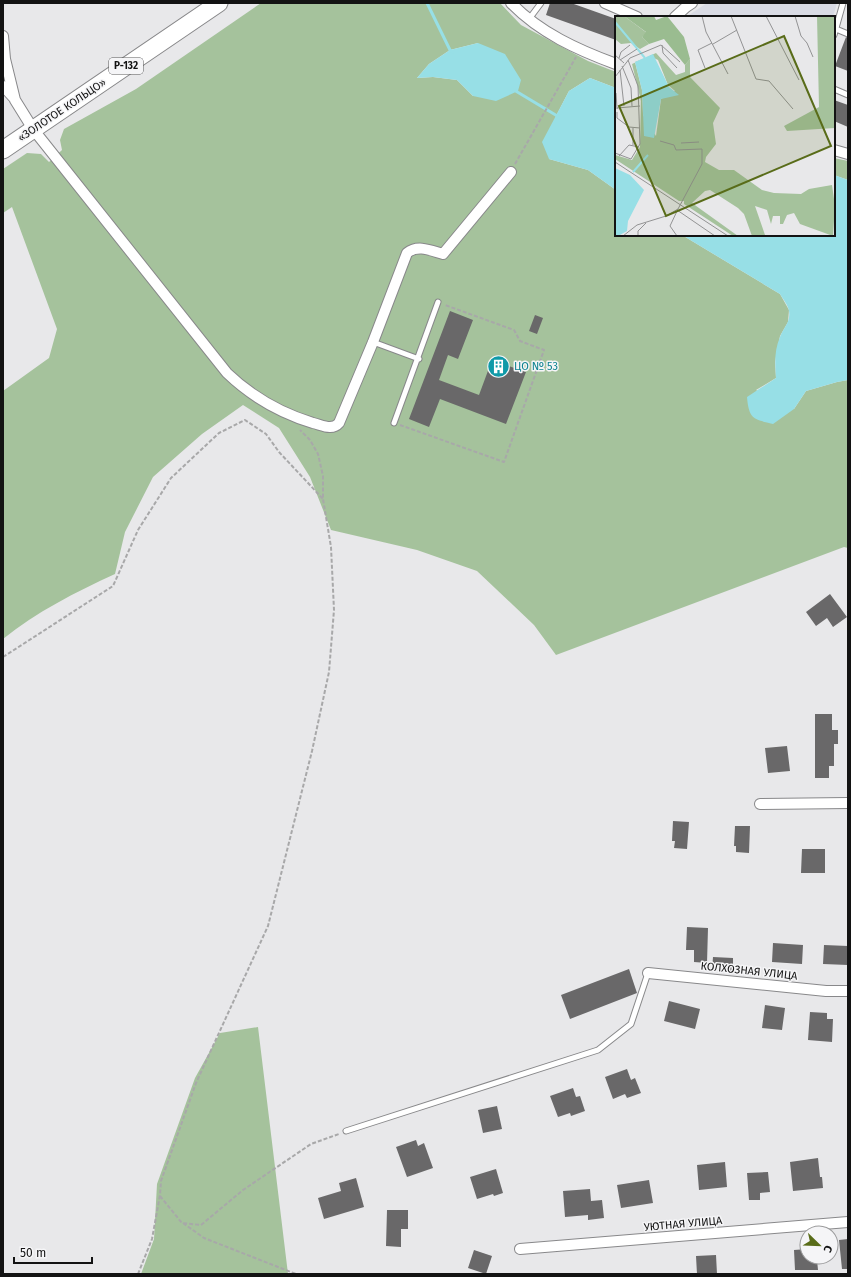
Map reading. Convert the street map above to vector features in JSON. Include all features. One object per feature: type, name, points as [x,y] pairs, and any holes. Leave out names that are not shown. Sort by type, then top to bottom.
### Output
[{"type":"highway","name":"«ЗОЛОТОЕ КОЛЬЦО»","points":[[3,150],[219,3]]},
{"type":"street","points":[[511,3],[529,20],[556,37],[615,64]]},
{"type":"street","points":[[605,3],[635,16]]},
{"type":"street","points":[[677,16],[692,3]]},
{"type":"street","points":[[3,36],[5,59],[15,100]]},
{"type":"street","points":[[4,89],[15,100],[33,129],[227,373],[247,391],[267,404],[296,418],[328,427],[335,427],[339,423],[408,253],[413,249],[419,248],[444,254],[511,172]]},
{"type":"street","points":[[835,150],[848,154]]},
{"type":"street","points":[[760,804],[848,804]]},
{"type":"street","name":"КОЛХОЗНАЯ УЛИЦА","points":[[648,973],[826,991],[848,990]]},
{"type":"street","name":"УЮТНАЯ УЛИЦА","points":[[520,1250],[848,1222]]},
{"type":"lane","points":[[529,20],[541,3]]},
{"type":"lane","points":[[835,32],[843,3]]},
{"type":"lane","points":[[836,29],[848,34]]},
{"type":"lane","points":[[835,89],[848,95]]},
{"type":"lane","points":[[394,423],[438,302]]},
{"type":"lane","points":[[373,342],[418,359]]},
{"type":"lane","points":[[346,1131],[598,1050],[631,1024],[648,973]]},
{"type":"path","points":[[511,172],[580,49]]},
{"type":"path","points":[[394,423],[504,462],[507,454],[544,350],[520,341],[514,330],[438,302]]},
{"type":"path","points":[[3,657],[112,586],[138,530],[171,478],[219,433],[245,420],[266,434],[279,452],[323,500]]},
{"type":"path","points":[[138,1274],[152,1239],[161,1181],[196,1083],[268,926],[315,738],[329,672],[334,610],[331,546],[323,500],[324,483],[318,454],[310,440],[300,430]]},
{"type":"path","points":[[182,1223],[201,1225],[243,1190],[311,1144],[346,1131]]},
{"type":"path","points":[[160,1195],[182,1223],[204,1238],[296,1274]]},
{"type":"shaded area","points":[[707,3],[837,3],[833,16],[688,16]]},
{"type":"green space","points":[[261,3],[500,3],[521,25],[588,61],[615,72],[615,88],[590,78],[569,91],[556,116],[549,159],[588,170],[615,189],[615,236],[684,236],[780,294],[789,310],[788,322],[780,336],[775,362],[776,378],[756,390],[794,409],[806,391],[848,380],[848,548],[844,547],[556,655],[534,625],[477,571],[417,550],[331,530],[310,477],[279,428],[243,405],[202,434],[153,477],[125,532],[115,574],[43,611],[3,639],[3,391],[49,358],[57,329],[12,207],[3,213],[3,169],[27,153],[41,154],[49,162],[62,150],[60,140],[64,129],[136,89]],"holes":[[[478,43],[473,96],[457,80],[433,77],[417,78],[429,64],[450,50]]]},
{"type":"green space","points":[[835,158],[848,161],[848,180],[835,175]]},
{"type":"green space","points":[[258,1027],[288,1274],[141,1274],[154,1239],[157,1184],[195,1078],[220,1033]]},
{"type":"water","points":[[478,43],[505,54],[521,80],[518,91],[496,101],[473,96],[457,80],[433,77],[417,78],[429,64],[450,50]]},
{"type":"water","points":[[590,78],[615,88],[615,189],[588,170],[549,159],[542,142],[569,91]]},
{"type":"water","points":[[835,175],[848,180],[848,380],[806,391],[794,409],[773,424],[753,417],[749,410],[747,397],[776,378],[775,363],[778,342],[789,318],[788,307],[780,294],[684,236],[835,236]]},
{"type":"building","points":[[550,3],[571,3],[615,19],[615,40],[546,15]]},
{"type":"building","points":[[846,37],[848,38],[848,71],[835,66]]},
{"type":"building","points":[[835,100],[848,105],[848,127],[835,121]]},
{"type":"building","name":"ЦО № 53","points":[[450,311],[473,320],[458,359],[448,355],[439,380],[479,395],[492,360],[526,372],[506,424],[440,399],[429,427],[409,419]]},
{"type":"building","points":[[535,315],[543,318],[537,334],[529,331]]},
{"type":"building","points":[[830,594],[847,617],[833,627],[827,618],[816,626],[806,612]]},
{"type":"building","points":[[815,714],[832,714],[832,730],[838,730],[838,744],[834,744],[834,766],[829,766],[829,778],[815,778]]},
{"type":"building","points":[[787,746],[790,771],[768,773],[765,748]]},
{"type":"building","points":[[673,821],[689,822],[687,849],[674,848],[675,841],[672,841]]},
{"type":"building","points":[[735,826],[750,826],[749,853],[736,852],[736,846],[734,846]]},
{"type":"building","points":[[802,849],[825,849],[825,873],[801,873]]},
{"type":"building","points":[[687,927],[708,928],[707,963],[694,962],[694,950],[686,950]]},
{"type":"building","points":[[773,943],[803,945],[802,964],[772,962]]},
{"type":"building","points":[[824,945],[848,946],[848,965],[823,964]]},
{"type":"building","points":[[713,957],[733,958],[733,971],[712,970]]},
{"type":"building","points":[[629,969],[637,993],[570,1019],[561,995]]},
{"type":"building","points":[[669,1001],[700,1009],[695,1029],[664,1021]]},
{"type":"building","points":[[765,1005],[785,1008],[782,1030],[762,1028]]},
{"type":"building","points":[[810,1012],[827,1013],[827,1019],[833,1019],[832,1042],[808,1040]]},
{"type":"building","points":[[627,1069],[631,1080],[635,1078],[641,1093],[627,1098],[625,1094],[613,1099],[605,1077]]},
{"type":"building","points":[[573,1088],[576,1097],[580,1096],[585,1111],[571,1116],[570,1113],[558,1117],[550,1096]]},
{"type":"building","points":[[497,1106],[502,1129],[483,1133],[478,1110]]},
{"type":"building","points":[[416,1140],[418,1146],[424,1143],[433,1168],[407,1177],[396,1147]]},
{"type":"building","points":[[818,1158],[823,1188],[793,1191],[790,1162]]},
{"type":"building","points":[[725,1162],[727,1187],[699,1190],[697,1165]]},
{"type":"building","points":[[496,1169],[503,1193],[494,1196],[493,1194],[477,1199],[470,1177]]},
{"type":"building","points":[[768,1172],[770,1192],[760,1193],[760,1200],[749,1200],[747,1173]]},
{"type":"building","points":[[356,1178],[364,1207],[324,1219],[318,1198],[341,1191],[339,1183]]},
{"type":"building","points":[[649,1180],[653,1203],[621,1208],[617,1185]]},
{"type":"building","points":[[590,1189],[591,1201],[602,1200],[604,1218],[588,1220],[588,1215],[565,1217],[563,1191]]},
{"type":"building","points":[[387,1210],[408,1210],[408,1229],[401,1229],[401,1247],[386,1246]]},
{"type":"building","points":[[848,1239],[848,1269],[842,1269],[839,1240]]},
{"type":"building","points":[[474,1250],[492,1256],[486,1274],[468,1268]]},
{"type":"building","points":[[794,1250],[799,1250],[799,1265],[818,1265],[818,1270],[795,1270]]},
{"type":"building","points":[[716,1255],[717,1274],[697,1274],[696,1256]]},
{"type":"waterway","points":[[427,3],[450,50],[453,52]]},
{"type":"waterway","points":[[514,90],[559,117]]},
{"type":"place","name":"ЦО № 53","points":[[499,366]]}]
